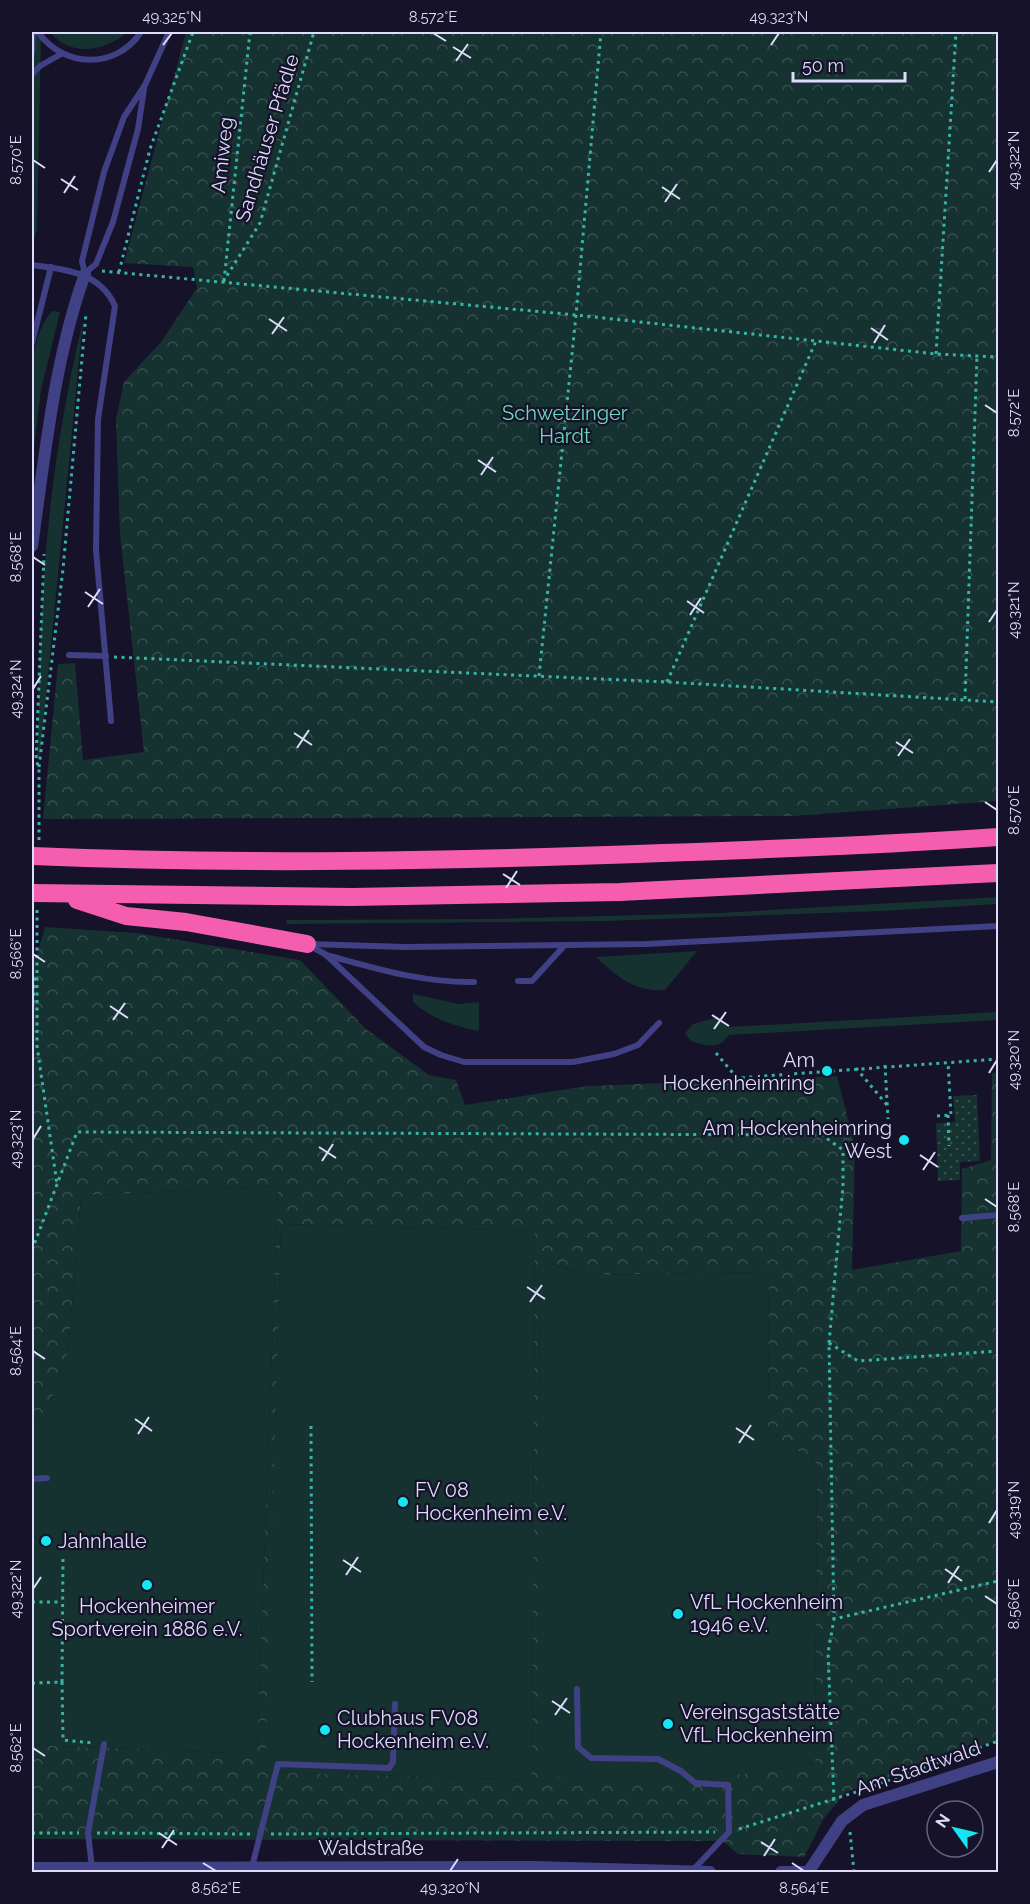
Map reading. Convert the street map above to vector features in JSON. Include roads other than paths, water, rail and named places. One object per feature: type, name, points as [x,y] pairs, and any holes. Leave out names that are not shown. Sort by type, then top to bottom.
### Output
[{"type":"highway","points":[[35,851],[260,861],[532,858],[897,844],[999,837]]},
{"type":"highway","points":[[34,899],[61,895],[352,897],[620,892],[999,873]]},
{"type":"highway","points":[[61,895],[126,916],[186,922],[307,944]]},
{"type":"street","points":[[32,546],[54,399],[75,301],[85,274]]},
{"type":"street","name":"Am Stadtwald","points":[[809,1872],[849,1813],[863,1805],[999,1762]]},
{"type":"street","name":"Waldstraße","points":[[32,1868],[92,1870],[252,1867],[710,1872]]},
{"type":"street","points":[[781,1872],[809,1872]]},
{"type":"lane","points":[[32,53],[35,32]]},
{"type":"lane","points":[[35,32],[61,54],[81,60],[101,60],[120,53],[141,32]]},
{"type":"lane","points":[[85,274],[82,261],[104,172],[124,117],[145,85],[169,32]]},
{"type":"lane","points":[[32,74],[40,66],[61,54]]},
{"type":"lane","points":[[85,274],[96,264],[112,222],[138,129],[145,85]]},
{"type":"lane","points":[[32,265],[85,274],[109,292],[115,306],[98,418],[96,550],[111,721]]},
{"type":"lane","points":[[32,344],[51,267]]},
{"type":"lane","points":[[69,655],[106,656]]},
{"type":"lane","points":[[307,944],[348,947],[564,946],[754,940],[999,926]]},
{"type":"lane","points":[[307,944],[325,954],[403,976],[451,982],[474,982]]},
{"type":"lane","points":[[518,981],[532,981],[564,946]]},
{"type":"lane","points":[[325,954],[424,1047],[464,1062],[573,1062],[614,1054],[638,1045],[659,1023]]},
{"type":"lane","points":[[962,1218],[999,1215]]},
{"type":"lane","points":[[32,1479],[47,1478]]},
{"type":"lane","points":[[577,1689],[578,1747],[591,1758],[658,1760],[681,1771],[695,1783],[728,1785],[729,1832],[691,1872]]},
{"type":"lane","points":[[252,1867],[278,1764],[389,1768],[393,1762],[395,1704]]},
{"type":"lane","points":[[92,1870],[88,1833],[104,1744]]},
{"type":"place","name":"Am Hockenheimring","points":[[827,1071]]},
{"type":"place","name":"Am Hockenheimring West","points":[[904,1140]]},
{"type":"place","name":"FV 08 Hockenheim e.V.","points":[[403,1502]]},
{"type":"place","name":"Jahnhalle","points":[[46,1541]]},
{"type":"place","name":"Hockenheimer Sportverein 1886 e.V.","points":[[147,1585]]},
{"type":"place","name":"VfL Hockenheim 1946 e.V.","points":[[678,1614]]},
{"type":"place","name":"Vereinsgaststätte VfL Hockenheim","points":[[668,1724]]},
{"type":"place","name":"Clubhaus FV08 Hockenheim e.V.","points":[[325,1730]]},
{"type":"park label","name":"Schwetzinger Hardt","points":[[565,424]]}]
